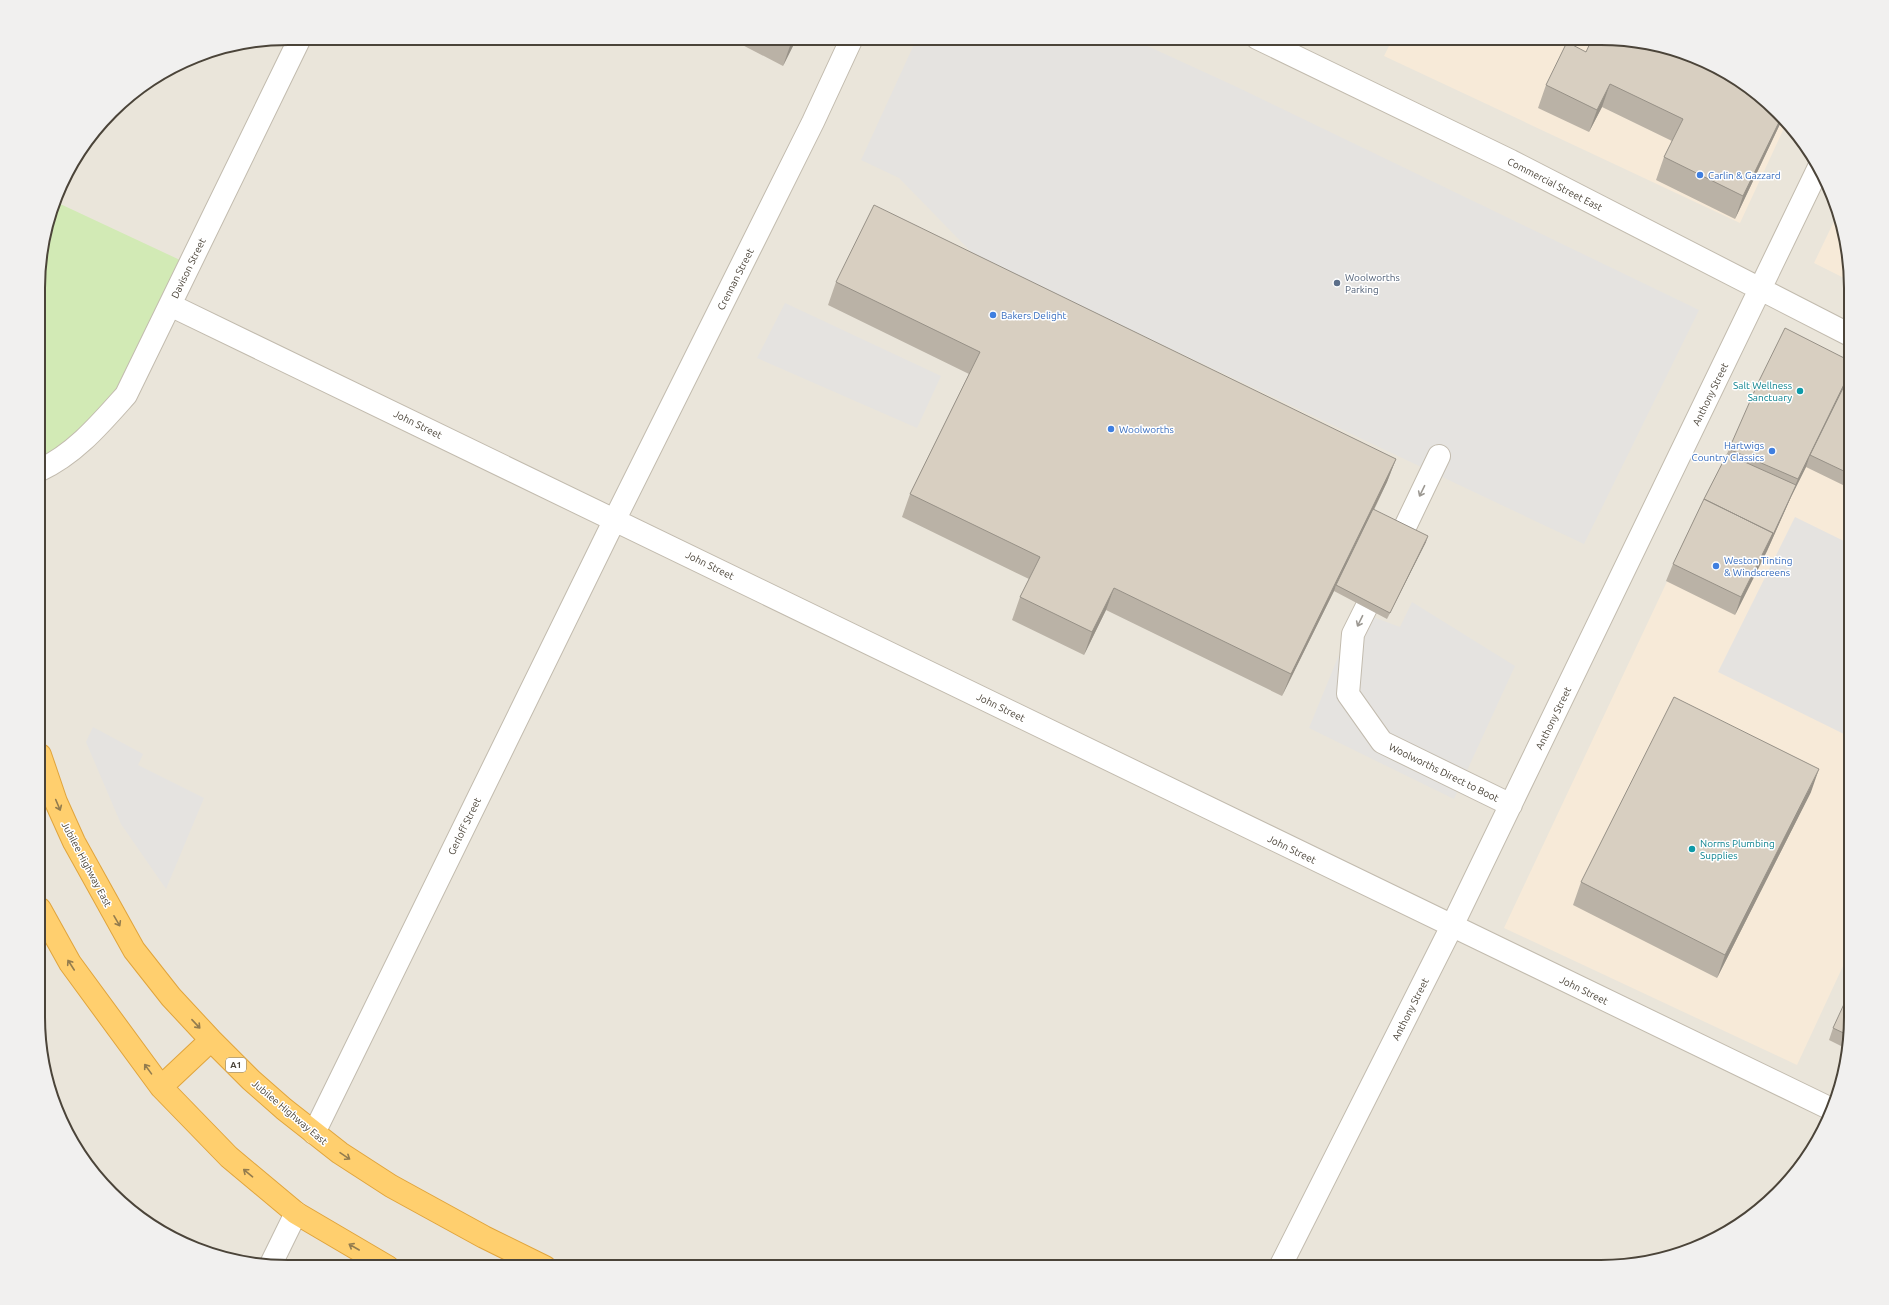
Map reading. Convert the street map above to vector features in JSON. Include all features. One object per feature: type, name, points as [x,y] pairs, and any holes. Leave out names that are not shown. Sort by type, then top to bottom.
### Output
[{"type":"highway","name":"Jubilee Highway East","points":[[45,770],[56,802],[74,842],[134,950],[170,997],[211,1040],[251,1080],[314,1133],[391,1186],[484,1237],[530,1260]]},
{"type":"highway","points":[[45,918],[70,963],[161,1087],[229,1158],[296,1214],[377,1260]]},
{"type":"highway","points":[[161,1087],[211,1040]]},
{"type":"street","name":"Davison Street","points":[[45,468],[88,436],[126,395],[297,45]]},
{"type":"street","name":"Crennan Street","points":[[615,519],[813,122],[849,45]]},
{"type":"street","name":"Commercial Street East","points":[[1271,45],[1512,162],[1844,332]]},
{"type":"street","name":"Anthony Street","points":[[1284,1260],[1452,926],[1815,174]]},
{"type":"street","name":"John Street","points":[[170,305],[615,519],[1827,1107]]},
{"type":"street","name":"Woolworths Direct to Boot","points":[[1439,456],[1353,634],[1348,694],[1382,742],[1511,805]]},
{"type":"street","name":"Gerloff Street","points":[[314,1133],[615,519]]},
{"type":"street","points":[[273,1259],[296,1214]]},
{"type":"shaded area","points":[[288,45],[1601,45],[1644,49],[1724,79],[1749,95],[1773,116],[1803,153],[1826,195],[1836,225],[1842,256],[1844,288],[1844,1017],[1842,1049],[1836,1080],[1826,1110],[1803,1152],[1773,1189],[1749,1210],[1736,1219],[1694,1242],[1664,1252],[1633,1258],[1601,1260],[288,1260],[256,1258],[225,1252],[195,1242],[166,1227],[140,1210],[116,1189],[95,1165],[86,1152],[63,1110],[53,1080],[47,1049],[45,1017],[45,288],[47,256],[53,225],[63,195],[78,166],[95,140],[116,116],[140,95],[166,78],[195,63],[225,53],[256,47]]},
{"type":"shaded area","name":"Woolworths Parking","points":[[914,45],[1145,45],[1239,88],[1699,310],[1584,544],[975,256],[899,178],[861,160]]},
{"type":"shaded area","name":"Carlin & Gazzard","points":[[1390,45],[1601,45],[1633,47],[1644,49],[1724,79],[1749,95],[1784,128],[1740,223],[1384,56]]},
{"type":"shaded area","points":[[1834,220],[1842,256],[1843,278],[1814,263]]},
{"type":"shaded area","points":[[785,303],[941,376],[917,428],[757,358]]},
{"type":"shaded area","points":[[1777,348],[1844,380],[1844,964],[1797,1065],[1504,928]]},
{"type":"shaded area","points":[[1795,517],[1844,541],[1844,734],[1718,672]]},
{"type":"shaded area","points":[[1412,602],[1515,666],[1454,799],[1309,728],[1357,611],[1400,627]]},
{"type":"shaded area","points":[[93,727],[143,754],[138,765],[204,798],[166,889],[121,824],[86,742]]},
{"type":"green space","points":[[60,204],[180,260],[117,393],[84,426],[45,458],[45,288],[47,256],[53,225]]},
{"type":"building","points":[[1566,45],[1573,45],[1586,52],[1589,45],[1633,47],[1664,53],[1694,63],[1736,86],[1773,116],[1779,122],[1743,196],[1664,157],[1683,119],[1610,84],[1597,110],[1546,85]]},
{"type":"building","name":"Woolworths","points":[[874,205],[1396,459],[1291,674],[1114,588],[1092,632],[1020,597],[1040,557],[910,494],[980,352],[836,282]]},
{"type":"building","points":[[1785,328],[1844,358],[1844,384],[1798,479],[1729,449],[1758,383]]},
{"type":"building","points":[[1844,386],[1844,471],[1810,455]]},
{"type":"building","points":[[1727,454],[1796,485],[1771,539],[1773,533],[1704,499]]},
{"type":"building","name":"Weston Tinting & Windscreens","points":[[1704,499],[1773,533],[1741,597],[1673,564]]},
{"type":"building","points":[[1373,509],[1428,536],[1390,613],[1336,585]]},
{"type":"building","name":"Norms Plumbing Supplies","points":[[1674,697],[1819,769],[1725,955],[1581,882]]},
{"type":"building","points":[[1844,1004],[1843,1033],[1833,1028]]},
{"type":"place","name":"Carlin & Gazzard","points":[[1700,175]]},
{"type":"place","name":"Woolworths Parking","points":[[1337,283]]},
{"type":"place","name":"Bakers Delight","points":[[993,315]]},
{"type":"place","name":"Salt Wellness Sanctuary","points":[[1800,391]]},
{"type":"place","name":"Woolworths","points":[[1111,429]]},
{"type":"place","name":"Hartwigs Country Classics","points":[[1772,451]]},
{"type":"place","name":"Weston Tinting & Windscreens","points":[[1716,566]]},
{"type":"place","name":"Norms Plumbing Supplies","points":[[1692,849]]}]
